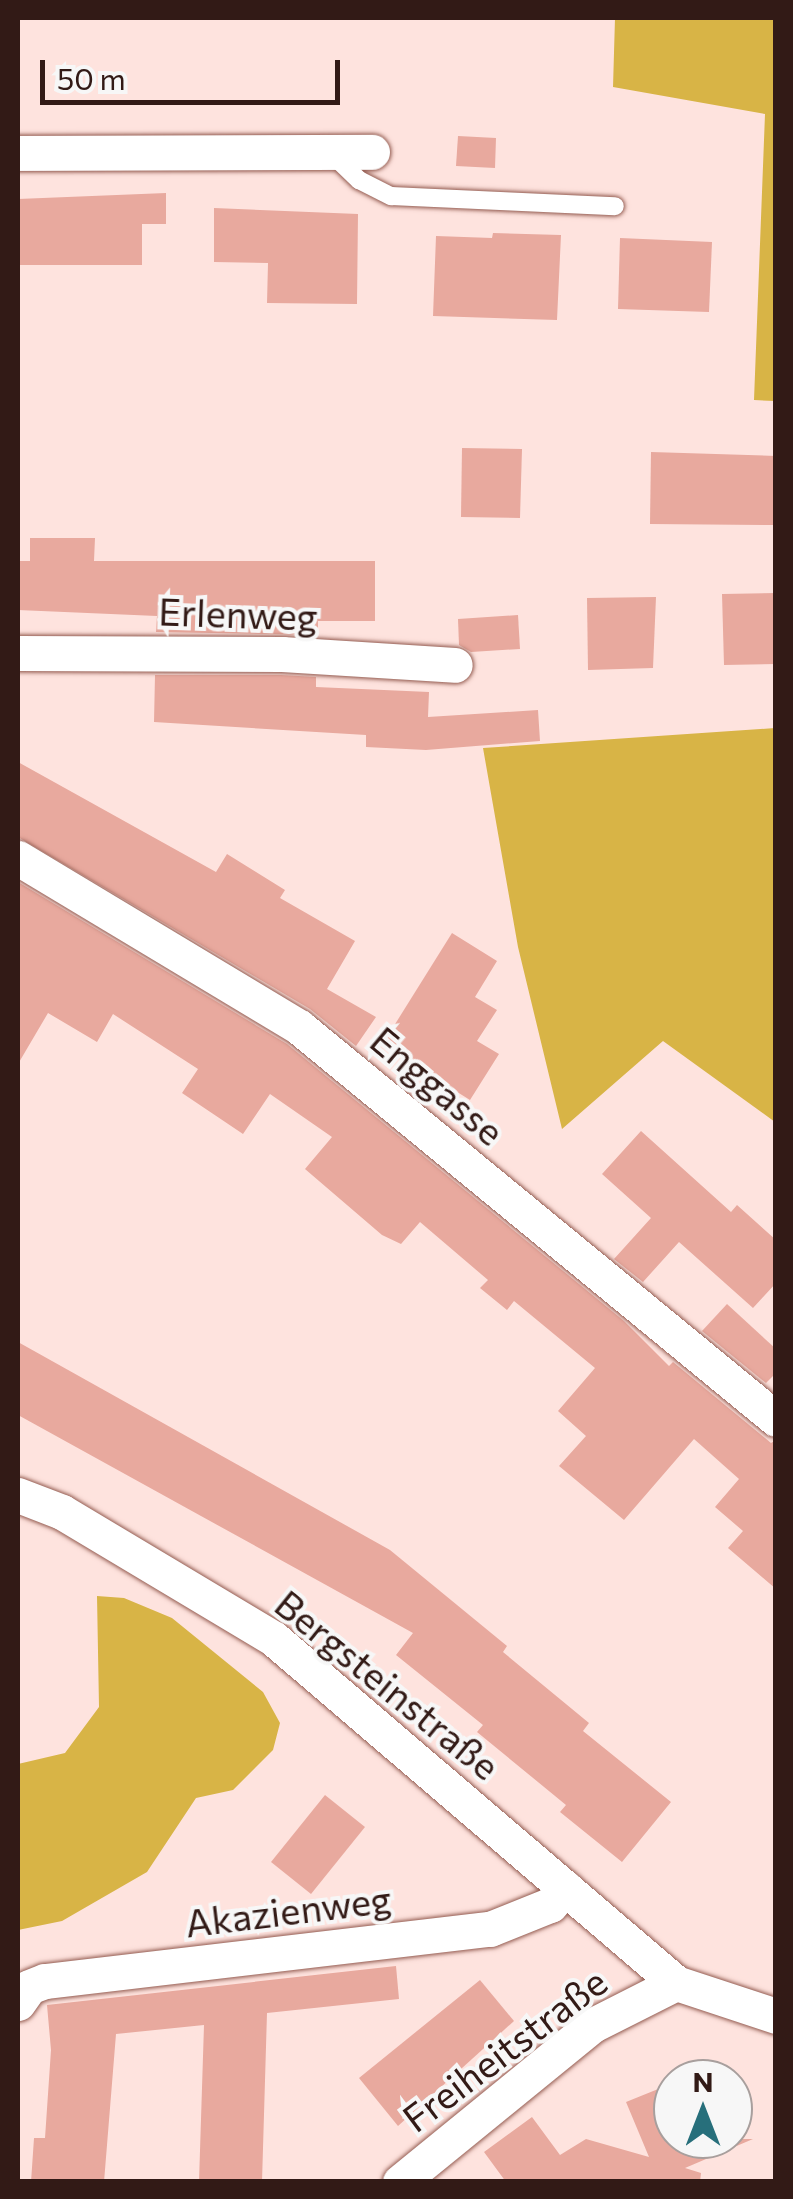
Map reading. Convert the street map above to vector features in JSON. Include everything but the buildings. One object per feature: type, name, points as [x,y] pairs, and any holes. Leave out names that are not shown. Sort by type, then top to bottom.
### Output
[{"type":"street","points":[[18,153],[372,152]]},
{"type":"street","name":"Erlenweg","points":[[18,654],[282,654],[456,666]]},
{"type":"street","name":"Enggasse","points":[[18,858],[299,1027],[776,1419]]},
{"type":"street","name":"Bergsteinstraße","points":[[18,1495],[62,1512],[274,1639],[676,1983]]},
{"type":"street","name":"Akazienweg","points":[[18,2003],[29,1987],[46,1981],[490,1928],[550,1904],[566,1888]]},
{"type":"street","points":[[676,1983],[776,2016]]},
{"type":"street","name":"Freiheitstraße","points":[[400,2182],[591,2026],[676,1983]]},
{"type":"lane","points":[[330,152],[360,180],[391,196],[615,206]]},
{"type":"shaded area","points":[[615,18],[775,18],[775,401],[754,400],[765,114],[613,87]]},
{"type":"shaded area","points":[[775,728],[775,1122],[663,1041],[562,1129],[518,947],[483,748]]},
{"type":"shaded area","points":[[97,1596],[124,1598],[172,1618],[263,1692],[280,1723],[273,1750],[233,1790],[196,1798],[147,1872],[62,1921],[18,1930],[18,1764],[65,1753],[99,1707]]}]
